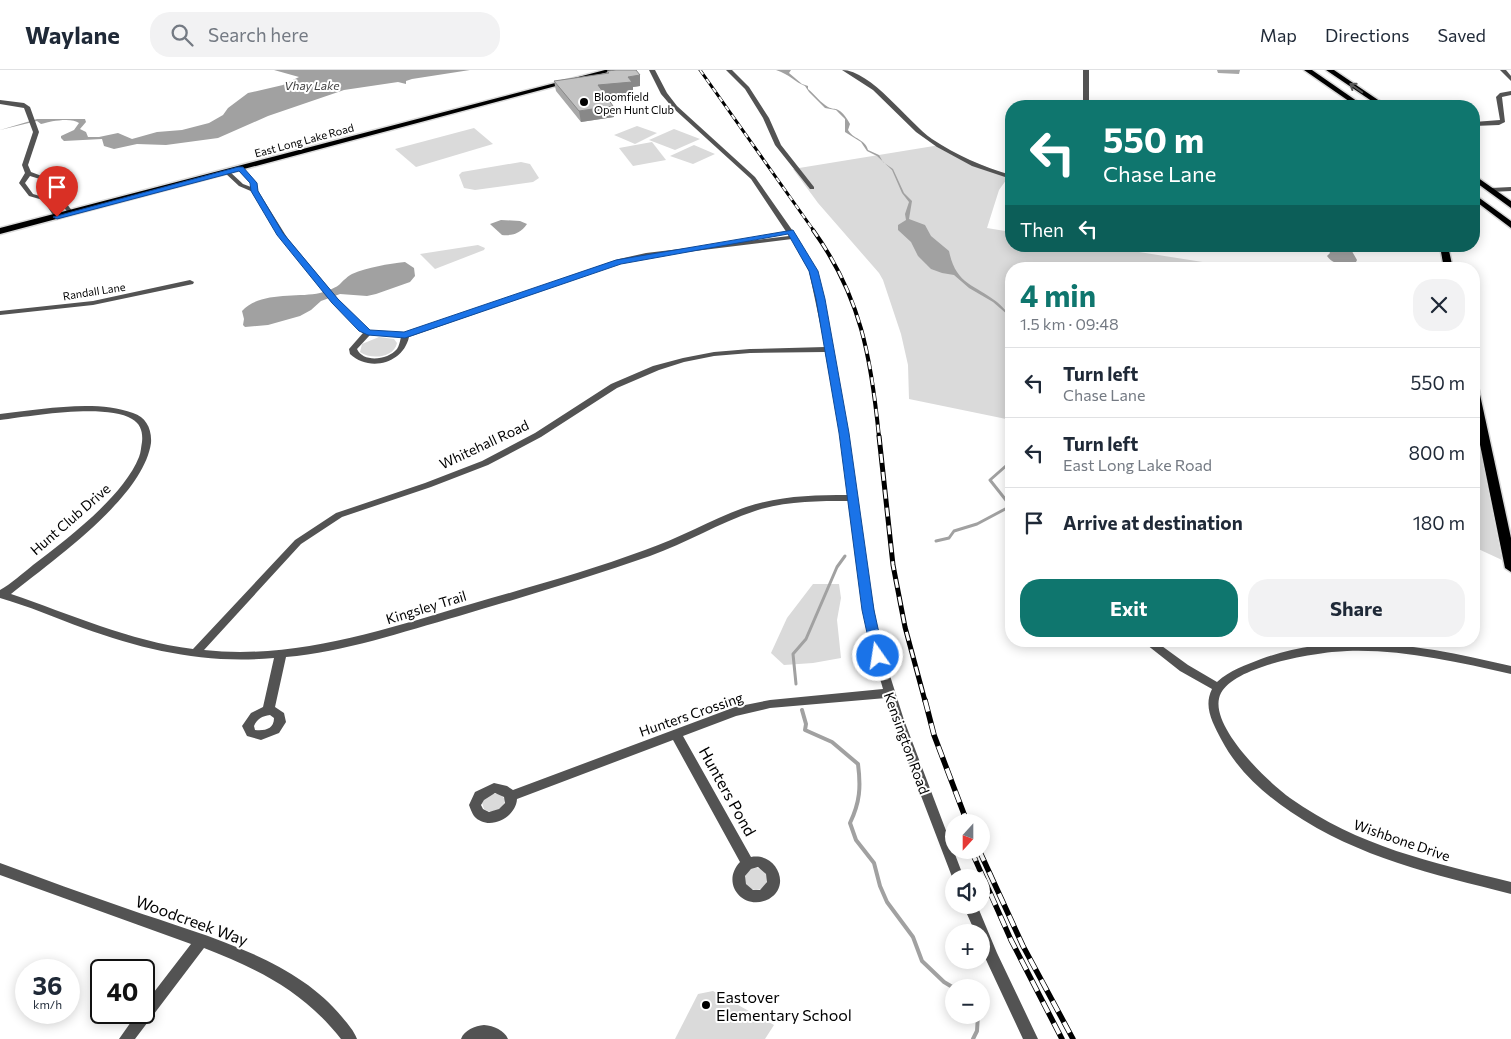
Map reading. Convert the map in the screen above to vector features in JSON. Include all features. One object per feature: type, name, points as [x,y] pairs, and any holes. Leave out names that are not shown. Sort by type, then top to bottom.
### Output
[{"type":"main road","name":"East Long Lake Road","points":[[0,232],[613,70]]},
{"type":"main road","points":[[1307,70],[1351,100]]},
{"type":"main road","points":[[1329,70],[1374,100]]},
{"type":"main road","points":[[1480,182],[1511,205]]},
{"type":"main road","points":[[1480,200],[1511,219]]},
{"type":"main road","points":[[1480,201],[1511,225]]},
{"type":"main road","points":[[1480,418],[1510,561]]},
{"type":"street","name":"Kensington Road","points":[[652,70],[670,103],[753,178],[792,235],[813,271],[844,433],[870,618],[888,693],[955,869]]},
{"type":"street","points":[[729,70],[747,88],[766,118],[780,147],[812,188]]},
{"type":"street","points":[[845,70],[871,84],[918,131],[934,142],[962,158],[1005,175]]},
{"type":"street","points":[[1086,70],[1086,100]]},
{"type":"street","points":[[1503,70],[1511,79]]},
{"type":"street","points":[[1480,123],[1495,124],[1503,122],[1499,97],[1502,94],[1511,93]]},
{"type":"street","points":[[0,102],[24,105],[31,115],[36,135],[25,165],[28,173]]},
{"type":"street","points":[[1480,121],[1484,123]]},
{"type":"street","points":[[240,169],[254,183],[255,191],[280,234],[335,301],[368,333],[405,335],[619,262],[646,255],[727,244],[754,243],[792,235]]},
{"type":"street","points":[[227,172],[241,185],[255,191]]},
{"type":"street","points":[[28,173],[44,178],[62,204],[71,213]]},
{"type":"street","points":[[28,173],[22,183],[31,195],[45,198],[56,196]]},
{"type":"street","points":[[1491,190],[1511,189]]},
{"type":"street","points":[[45,198],[57,217]]},
{"type":"street","points":[[51,207],[62,204]]},
{"type":"street","name":"Randall Lane","points":[[0,313],[101,302],[190,282]]},
{"type":"street","points":[[368,333],[353,349],[355,355],[368,360],[382,359],[395,354],[403,345],[405,335]]},
{"type":"street","name":"Whitehall Road","points":[[195,653],[298,542],[339,515],[485,463],[538,435],[614,386],[656,368],[714,354],[829,349]]},
{"type":"street","name":"Hunt Club Drive","points":[[0,417],[90,410],[120,411],[132,415],[140,421],[147,433],[143,462],[130,483],[89,523],[1,595]]},
{"type":"street","name":"Kingsley Trail","points":[[1,595],[163,648],[195,653],[239,656],[280,653],[373,637],[607,567],[661,548],[740,513],[764,505],[807,499],[852,498]]},
{"type":"street","points":[[1155,647],[1195,675],[1219,688],[1236,674],[1271,660],[1302,651],[1336,647],[1418,650],[1511,670]]},
{"type":"street","points":[[268,711],[280,653]]},
{"type":"street","name":"Wishbone Drive","points":[[1219,688],[1214,697],[1215,712],[1232,748],[1254,776],[1293,806],[1340,835],[1371,848],[1435,868],[1511,888]]},
{"type":"street","name":"Hunters Crossing","points":[[511,796],[734,712],[761,706],[888,693]]},
{"type":"street","name":"Hunters Pond","points":[[676,734],[748,864]]},
{"type":"street","name":"Woodcreek Way","points":[[0,869],[250,960],[289,981],[315,1000],[333,1017],[350,1039]]},
{"type":"street","points":[[974,914],[991,956],[1031,1039]]},
{"type":"street","points":[[126,1039],[202,942]]},
{"type":"street","points":[[468,1039],[482,1032],[490,1032],[500,1039]]},
{"type":"shaded area","points":[[637,126],[657,133],[635,144],[614,135]]},
{"type":"shaded area","points":[[474,128],[493,144],[416,167],[395,149]]},
{"type":"shaded area","points":[[674,129],[700,139],[675,150],[649,140]]},
{"type":"shaded area","points":[[652,142],[666,160],[633,166],[619,148]]},
{"type":"shaded area","points":[[694,145],[715,154],[693,164],[670,156]]},
{"type":"shaded area","points":[[940,145],[964,158],[1005,174],[1005,182],[999,190],[987,228],[1005,231],[1005,252],[1139,252],[1203,262],[1005,262],[1005,419],[909,399],[908,365],[901,334],[883,280],[818,203],[793,169]]},
{"type":"shaded area","points":[[521,162],[530,164],[539,178],[533,182],[475,190],[464,188],[459,175],[462,172]]},
{"type":"shaded area","points":[[478,245],[485,248],[484,250],[435,269],[420,254]]},
{"type":"shaded area","points":[[379,337],[394,339],[397,343],[392,352],[376,357],[360,352],[362,344]]},
{"type":"shaded area","points":[[1480,450],[1502,560],[1480,550]]},
{"type":"shaded area","points":[[813,584],[839,584],[841,598],[837,620],[841,658],[813,663],[784,665],[771,653],[787,618]]},
{"type":"shaded area","points":[[491,794],[500,794],[505,799],[500,809],[491,812],[484,809],[482,803]]},
{"type":"shaded area","points":[[756,868],[764,871],[767,879],[764,887],[756,890],[748,887],[745,879],[748,871]]},
{"type":"shaded area","points":[[713,991],[774,1025],[765,1039],[675,1039],[698,994]]},
{"type":"water","name":"Vhay Lake","points":[[274,70],[470,70],[412,79],[406,81],[406,84],[398,82],[344,90],[268,116],[218,138],[166,145],[137,144],[114,149],[104,146],[102,139],[64,141],[61,136],[74,130],[79,123],[71,120],[41,124],[37,121],[0,130],[37,119],[85,119],[86,122],[80,129],[86,132],[88,137],[118,133],[132,139],[157,132],[182,130],[209,123],[223,115],[228,108],[248,93],[283,85],[299,77]]},
{"type":"water","points":[[776,70],[791,70],[789,73],[802,84],[808,86],[808,89],[823,103],[840,111],[850,124],[848,130],[850,133],[864,144],[868,150],[879,155],[883,161],[867,151],[861,142],[845,132],[845,119],[836,110],[825,108],[805,86]]},
{"type":"water","points":[[885,163],[893,169],[904,193],[912,201],[909,219],[925,225],[931,236],[949,251],[956,271],[961,277],[997,302],[1005,312],[993,302],[969,288],[954,275],[931,269],[918,256],[911,242],[898,230],[898,225],[906,220],[905,214],[909,202],[902,193],[892,170]]},
{"type":"water","points":[[501,220],[520,221],[527,224],[516,233],[502,235],[490,224]]},
{"type":"water","points":[[1352,252],[1357,260],[1356,262],[1334,262],[1327,256],[1330,253]]},
{"type":"water","points":[[405,262],[414,268],[415,276],[410,282],[367,296],[340,294],[321,301],[311,310],[300,316],[268,325],[245,327],[243,325],[242,311],[259,300],[279,296],[320,293],[337,286],[352,274],[378,266]]},
{"type":"building","points":[[636,70],[640,75],[628,77],[632,82],[598,85],[613,106],[579,111],[554,81],[609,73],[607,71]]},
{"type":"waterway","points":[[1005,467],[990,480],[1005,499]]},
{"type":"waterway","points":[[936,541],[949,538],[954,531],[977,524],[1005,509]]},
{"type":"waterway","points":[[796,684],[793,654],[806,639],[837,567],[845,556]]},
{"type":"waterway","points":[[802,710],[806,724],[805,730],[832,742],[858,764],[859,794],[850,823],[856,840],[874,863],[880,886],[887,902],[913,937],[922,961],[945,983]]},
{"type":"waterway","points":[[973,1039],[977,1031],[977,1024]]},
{"type":"railway","points":[[700,70],[814,231]]},
{"type":"railway","points":[[813,230],[842,279],[861,329],[872,380],[879,437]]},
{"type":"railway","points":[[879,436],[893,565],[905,627],[925,701]]},
{"type":"railway","points":[[925,700],[934,735],[964,814]]},
{"type":"railway","points":[[975,859],[1011,940],[1062,1039]]},
{"type":"railway","points":[[983,859],[1023,946],[1073,1039]]},
{"type":"place","name":"Bloomfield Open Hunt Club","points":[[584,102]]},
{"type":"place","name":"Eastover Elementary School","points":[[706,1005]]},
{"type":"route","points":[[57,217],[240,169],[254,183],[255,191],[280,234],[335,301],[362,329],[368,333],[405,335],[414,334],[619,262],[646,255],[727,244],[750,237],[790,232],[813,271],[820,299],[844,433],[868,610],[878,656]]}]
